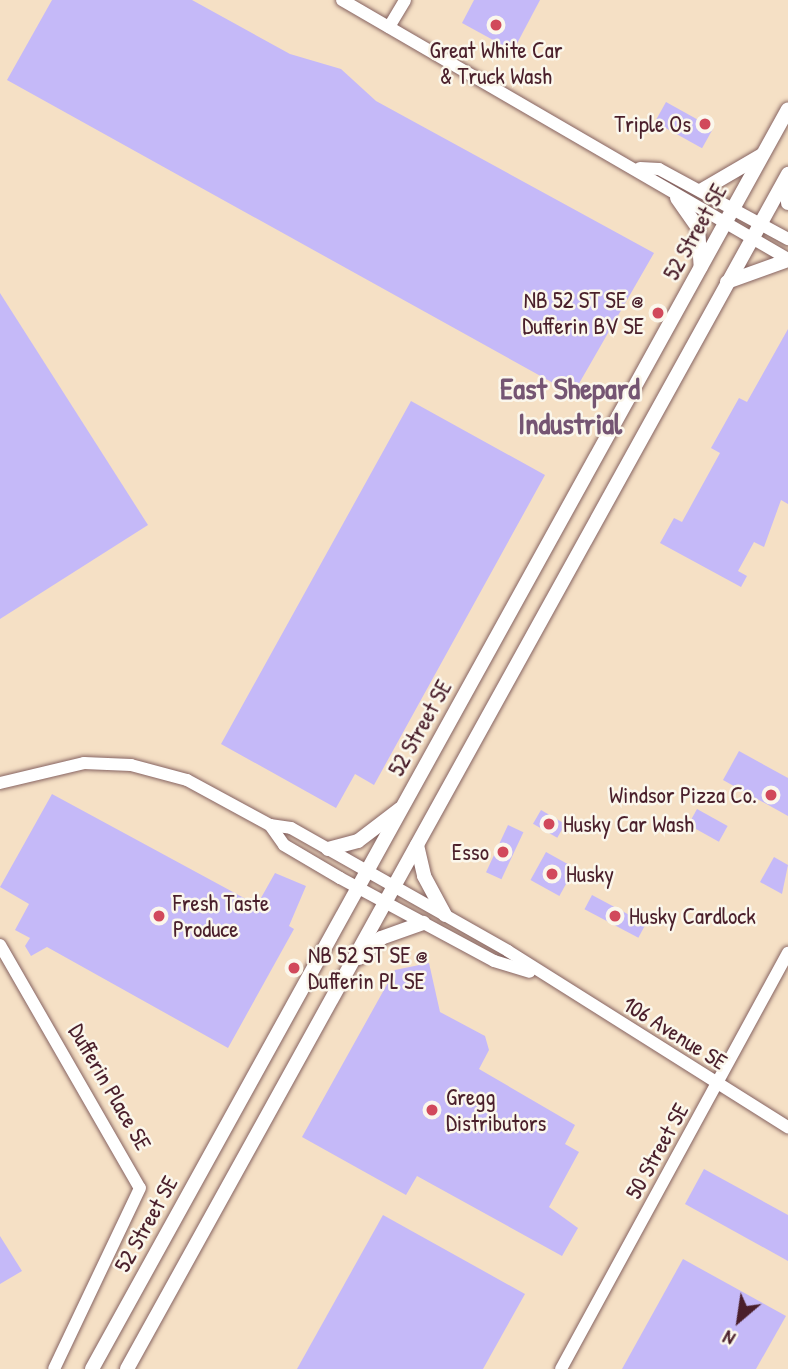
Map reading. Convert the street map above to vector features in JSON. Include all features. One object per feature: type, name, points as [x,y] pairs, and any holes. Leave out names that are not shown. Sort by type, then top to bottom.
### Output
[{"type":"main road","name":"52 Street SE","points":[[92,1369],[788,109]]},
{"type":"main road","points":[[702,190],[763,154]]},
{"type":"main road","points":[[788,174],[788,203]]},
{"type":"main road","points":[[127,1369],[788,174]]},
{"type":"main road","points":[[677,198],[698,228],[701,267]]},
{"type":"main road","points":[[726,283],[788,260]]},
{"type":"main road","points":[[328,849],[358,841],[403,806]]},
{"type":"main road","points":[[417,844],[424,876],[445,915]]},
{"type":"main road","points":[[350,966],[381,938],[423,923]]},
{"type":"street","points":[[342,0],[640,168],[677,198],[788,260]]},
{"type":"street","points":[[390,27],[405,0]]},
{"type":"street","points":[[640,168],[659,169],[788,239]]},
{"type":"street","points":[[0,783],[83,763],[131,765],[187,780],[270,825],[291,828],[367,872]]},
{"type":"street","points":[[270,825],[284,845],[359,887]]},
{"type":"street","name":"106 Avenue SE","points":[[367,872],[445,915],[788,1127]]},
{"type":"street","name":"106 Avenue SE","points":[[359,887],[494,961],[539,975]]},
{"type":"street","name":"Dufferin Place SE","points":[[0,945],[140,1188],[54,1369]]},
{"type":"street","name":"50 Street SE","points":[[561,1369],[788,953]]},
{"type":"building","points":[[52,0],[192,0],[290,54],[341,69],[376,101],[654,253],[573,394],[7,80]]},
{"type":"building","name":"Great White Car & Truck Wash","points":[[474,0],[540,0],[513,51],[462,23]]},
{"type":"building","points":[[666,102],[713,128],[702,148],[655,122]]},
{"type":"building","points":[[0,293],[148,525],[0,619]]},
{"type":"building","points":[[788,329],[788,504],[781,500],[764,547],[754,542],[738,571],[747,576],[741,587],[660,543],[674,518],[682,522],[720,453],[711,448],[739,398],[747,402]]},
{"type":"building","points":[[411,401],[545,475],[374,785],[355,774],[336,808],[221,744]]},
{"type":"building","points":[[739,751],[788,778],[788,816],[723,780]]},
{"type":"building","name":"Fresh Taste Produce","points":[[52,794],[257,905],[275,873],[306,886],[289,926],[294,929],[228,1048],[47,947],[31,956],[25,946],[30,938],[15,930],[29,904],[0,887]]},
{"type":"building","points":[[697,809],[728,826],[719,842],[688,825]]},
{"type":"building","name":"Husky Car Wash","points":[[541,810],[565,824],[557,838],[533,824]]},
{"type":"building","name":"Esso","points":[[508,825],[523,832],[501,879],[486,872]]},
{"type":"building","name":"Husky","points":[[546,852],[575,868],[559,896],[530,880]]},
{"type":"building","points":[[774,857],[788,865],[782,894],[760,882]]},
{"type":"building","name":"Husky Cardlock","points":[[592,895],[646,924],[638,938],[584,909]]},
{"type":"building","name":"Gregg Distributors","points":[[429,963],[440,1012],[485,1036],[489,1050],[479,1069],[575,1125],[565,1144],[579,1152],[549,1207],[578,1228],[562,1256],[417,1176],[406,1195],[302,1137],[395,970]]},
{"type":"building","points":[[704,1169],[788,1215],[788,1261],[685,1204]]},
{"type":"building","points":[[383,1215],[525,1294],[483,1369],[297,1369]]},
{"type":"building","points":[[0,1236],[22,1271],[0,1284]]},
{"type":"building","points":[[683,1259],[786,1316],[756,1369],[622,1369]]},
{"type":"place","name":"Great White Car & Truck Wash","points":[[496,25]]},
{"type":"place","name":"Triple Os","points":[[705,124]]},
{"type":"place","name":"NB 52 ST SE @ Dufferin BV SE","points":[[658,313]]},
{"type":"place","name":"Windsor Pizza Co.","points":[[771,795]]},
{"type":"place","name":"Husky Car Wash","points":[[549,824]]},
{"type":"place","name":"Esso","points":[[503,852]]},
{"type":"place","name":"Husky","points":[[552,874]]},
{"type":"place","name":"Fresh Taste Produce","points":[[159,916]]},
{"type":"place","name":"Husky Cardlock","points":[[615,916]]},
{"type":"place","name":"NB 52 ST SE @ Dufferin PL SE","points":[[294,968]]},
{"type":"place","name":"Gregg Distributors","points":[[432,1110]]},
{"type":"district","name":"East Shepard Industrial","points":[[570,405]]}]
